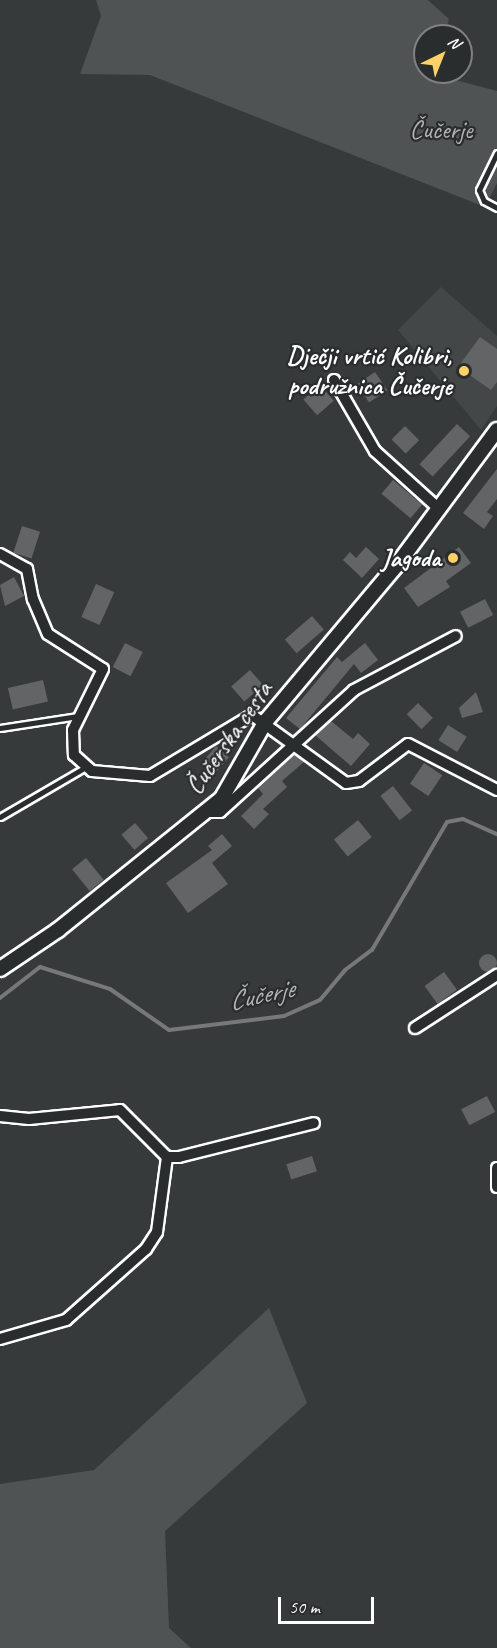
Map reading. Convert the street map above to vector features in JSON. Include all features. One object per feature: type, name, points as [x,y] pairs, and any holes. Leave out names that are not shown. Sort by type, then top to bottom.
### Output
[{"type":"street","points":[[334,380],[375,451],[438,508]]},
{"type":"street","name":"Čučerska cesta","points":[[0,969],[209,812],[266,721],[397,565],[497,430]]},
{"type":"street","points":[[0,554],[27,569],[33,599],[48,634],[103,669],[79,716],[72,746],[86,767],[111,777],[150,776],[237,720],[252,715],[266,721],[346,783],[374,772],[408,744],[497,790]]},
{"type":"street","points":[[209,812],[220,813],[294,744],[376,676],[456,636]]},
{"type":"street","points":[[416,1028],[497,975]]},
{"type":"street","points":[[0,1116],[28,1119],[120,1110],[167,1157]]},
{"type":"street","points":[[167,1157],[314,1122]]},
{"type":"street","points":[[0,1339],[66,1320],[146,1249],[157,1232],[167,1157]]},
{"type":"street","points":[[497,1168],[497,1187]]},
{"type":"lane","points":[[497,153],[479,190],[484,201],[497,208]]},
{"type":"lane","points":[[0,728],[79,716]]},
{"type":"lane","points":[[0,817],[86,767]]},
{"type":"shaded area","name":"Dječji vrtić Kolibri, podružnica Čučerje","points":[[441,287],[497,336],[497,406],[481,430],[398,330]]},
{"type":"green space","name":"Čučerje","points":[[96,0],[428,0],[449,19],[448,24],[413,24],[413,84],[470,84],[497,91],[497,183],[485,207],[150,75],[80,74],[101,16]]},
{"type":"green space","points":[[269,1308],[307,1403],[165,1531],[169,1628],[191,1648],[0,1648],[0,1484],[94,1470]]},
{"type":"building","points":[[480,337],[497,349],[497,382],[491,390],[458,367]]},
{"type":"building","points":[[375,372],[387,390],[369,403],[357,384]]},
{"type":"building","points":[[320,385],[334,401],[317,415],[303,399]]},
{"type":"building","points":[[457,424],[470,436],[433,477],[419,464]]},
{"type":"building","points":[[405,426],[419,440],[406,454],[392,439]]},
{"type":"building","points":[[497,469],[497,499],[487,512],[493,516],[484,529],[463,513]]},
{"type":"building","points":[[393,480],[422,504],[411,518],[381,494]]},
{"type":"building","points":[[22,526],[40,532],[31,559],[13,553]]},
{"type":"building","points":[[366,547],[379,559],[362,578],[343,560],[350,552],[356,558]]},
{"type":"building","points":[[459,547],[471,563],[446,581],[450,587],[418,607],[404,588]]},
{"type":"building","points":[[14,577],[24,596],[5,606],[0,585]]},
{"type":"building","points":[[96,584],[114,592],[100,625],[81,617]]},
{"type":"building","points":[[485,599],[493,615],[468,628],[460,612]]},
{"type":"building","points":[[312,616],[324,630],[297,653],[285,640]]},
{"type":"building","points":[[125,643],[143,652],[131,676],[113,667]]},
{"type":"building","points":[[365,643],[378,660],[361,673],[354,664],[300,729],[286,718],[337,657],[342,662]]},
{"type":"building","points":[[250,670],[263,685],[244,701],[231,686]]},
{"type":"building","points":[[43,680],[48,701],[13,710],[8,688]]},
{"type":"building","points":[[476,692],[483,712],[462,718],[459,708]]},
{"type":"building","points":[[418,703],[433,718],[422,729],[407,714]]},
{"type":"building","points":[[331,721],[353,739],[358,733],[370,744],[351,766],[315,735]]},
{"type":"building","points":[[448,725],[467,737],[457,752],[438,740]]},
{"type":"building","points":[[216,746],[229,757],[214,775],[201,764]]},
{"type":"building","points":[[294,755],[304,762],[282,781],[287,787],[263,809],[269,814],[254,829],[241,816],[263,794],[258,788]]},
{"type":"building","points":[[424,763],[442,775],[428,796],[410,784]]},
{"type":"building","points":[[393,786],[412,810],[399,820],[380,796]]},
{"type":"building","points":[[358,820],[372,837],[348,857],[334,840]]},
{"type":"building","points":[[135,823],[148,838],[135,850],[121,835]]},
{"type":"building","points":[[222,834],[232,846],[212,863],[228,884],[188,913],[166,883],[212,850],[208,846]]},
{"type":"building","points":[[86,858],[104,880],[90,891],[72,869]]},
{"type":"building","points":[[484,954],[492,954],[497,959],[495,970],[484,972],[479,967],[479,959]]},
{"type":"building","points":[[444,972],[457,990],[438,1004],[425,986]]},
{"type":"building","points":[[487,1096],[495,1112],[469,1125],[461,1109]]},
{"type":"building","points":[[312,1156],[317,1171],[291,1180],[286,1164]]},
{"type":"waterway","name":"Čučerje","points":[[0,998],[40,967],[110,989],[169,1030],[284,1016],[320,1000],[345,970],[372,950],[447,822],[463,819],[497,834]]},
{"type":"place","name":"Dječji vrtić Kolibri, podružnica Čučerje","points":[[464,371]]},
{"type":"place","name":"Jagoda","points":[[453,558]]}]
